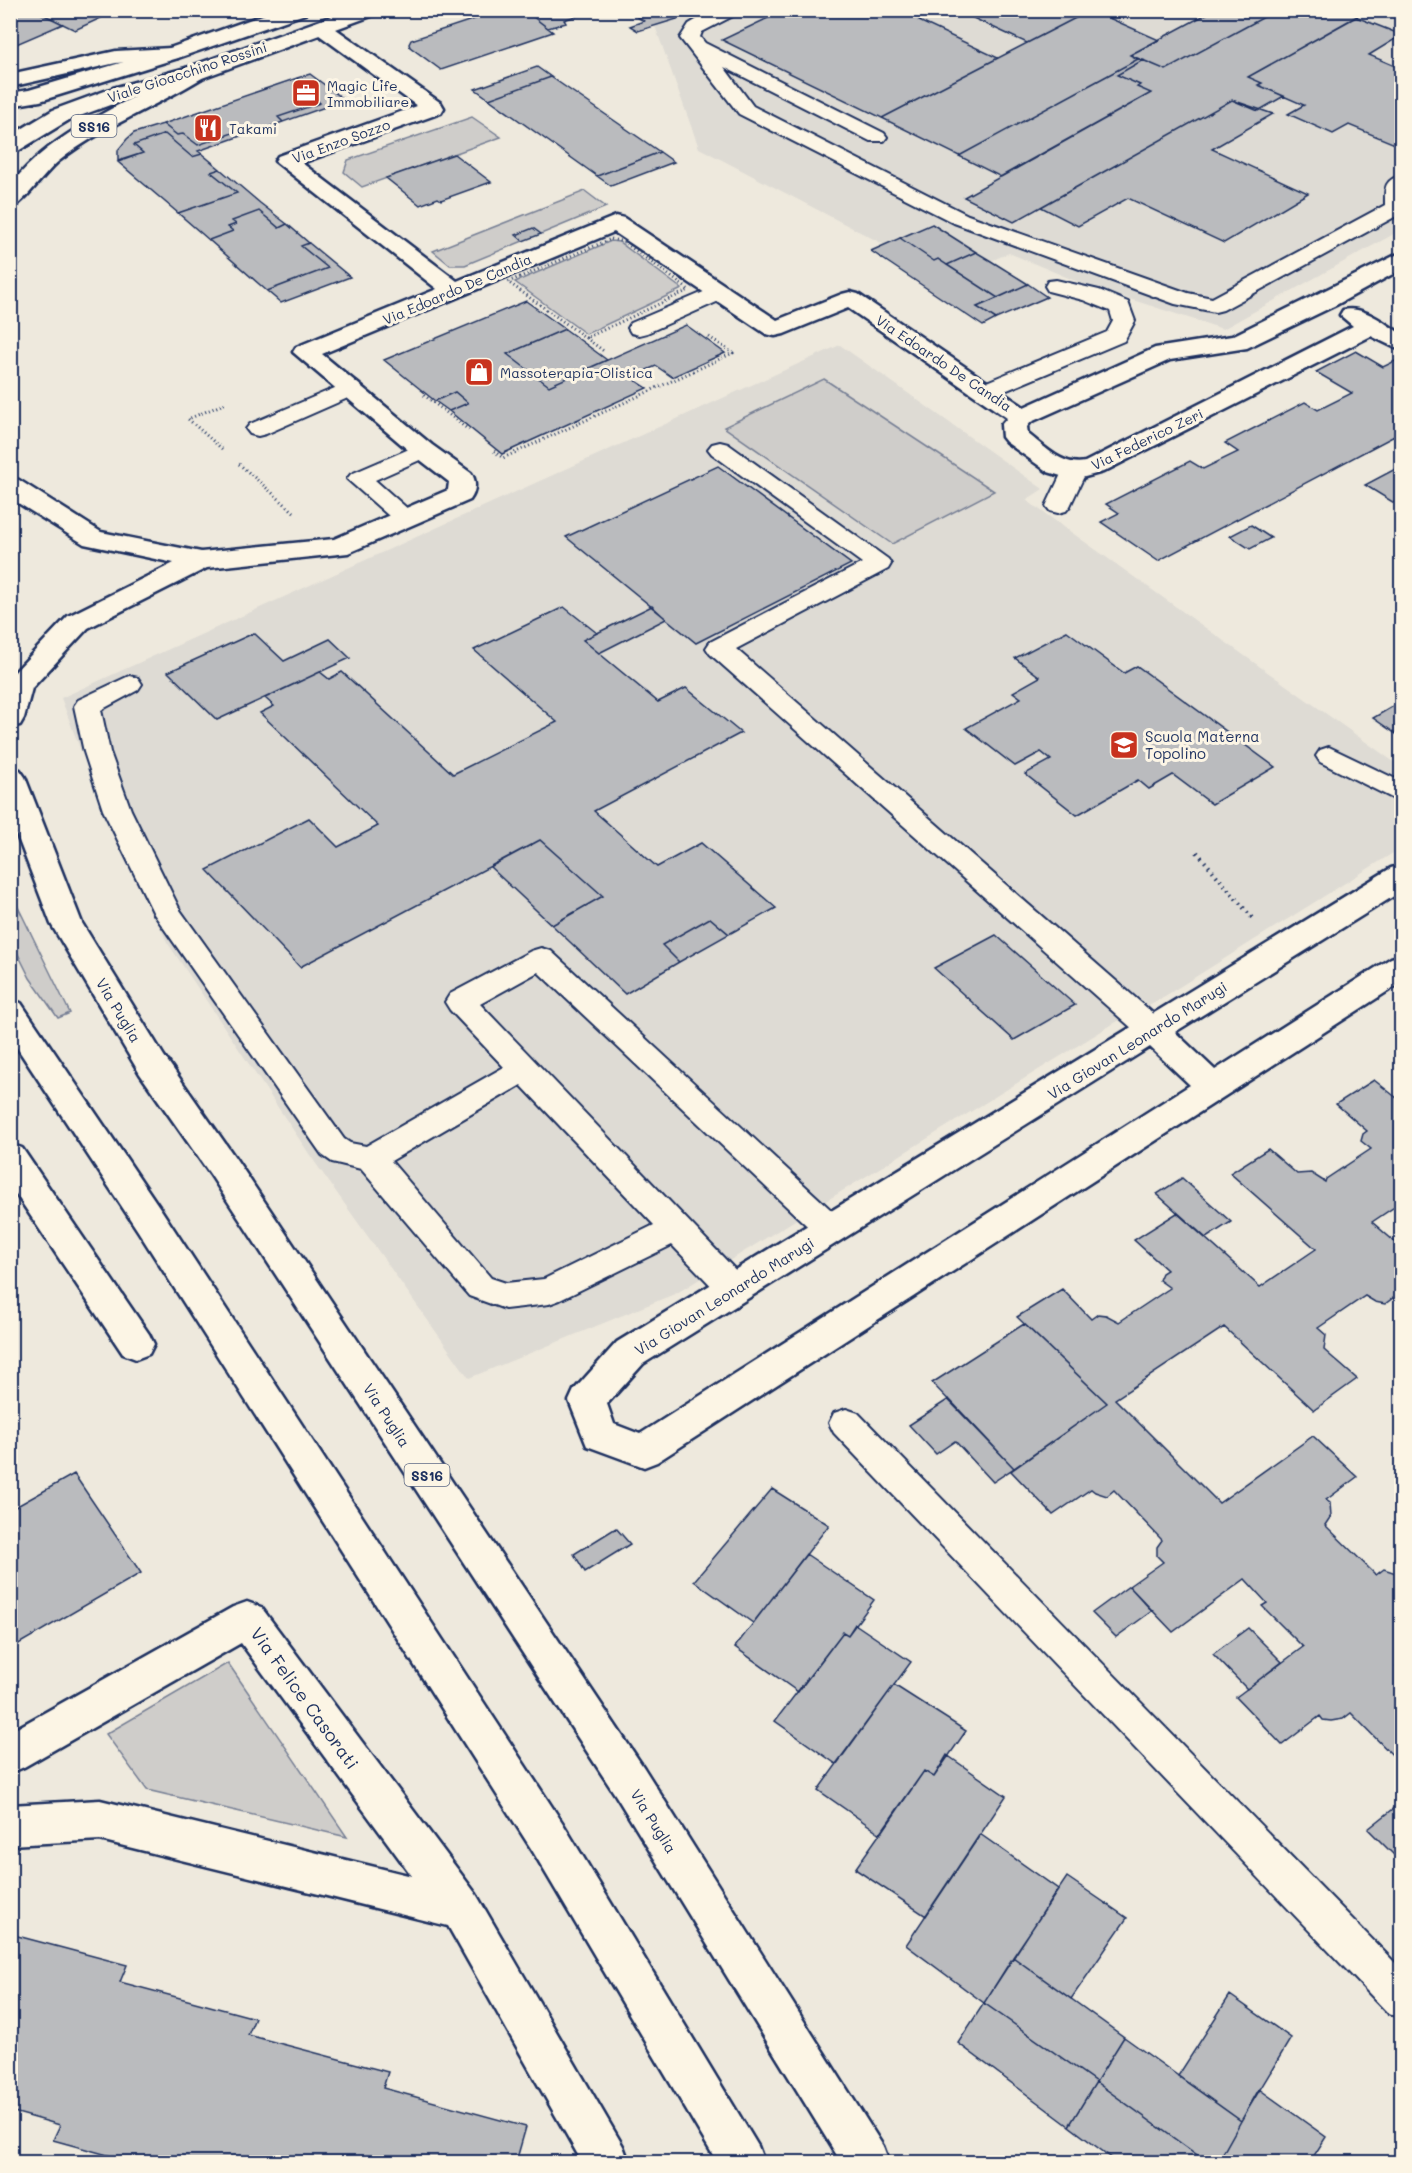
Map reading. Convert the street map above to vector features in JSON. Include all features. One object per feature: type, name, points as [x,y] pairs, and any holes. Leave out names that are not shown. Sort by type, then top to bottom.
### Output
[{"type":"main road","name":"Viale Gioacchino Rossini","points":[[10,100],[32,96],[171,54],[298,10]]},
{"type":"main road","name":"Viale Gioacchino Rossini","points":[[10,146],[61,115],[121,93],[194,73],[370,10]]},
{"type":"main road","name":"Via Enzo Sozzo","points":[[322,28],[434,108],[286,161],[454,290]]},
{"type":"main road","points":[[10,81],[116,57],[171,54]]},
{"type":"main road","name":"SS16","points":[[10,202],[18,189],[64,145],[90,128],[166,92],[194,73]]},
{"type":"main road","name":"Via Edoardo De Candia","points":[[10,486],[93,538],[201,560],[339,547],[406,518],[461,494],[462,479],[423,450],[305,352],[616,223],[776,329],[850,299],[1022,417]]},
{"type":"main road","points":[[1022,417],[1164,353],[1238,343],[1328,300],[1401,260]]},
{"type":"main road","points":[[1328,300],[1401,344]]},
{"type":"main road","name":"Via Federico Zeri","points":[[1022,417],[1014,425],[1016,437],[1057,467],[1074,472],[1094,467],[1372,326]]},
{"type":"main road","name":"Via Edoardo De Candia","points":[[10,718],[19,685],[78,622],[201,560]]},
{"type":"main road","name":"Via Puglia","points":[[10,777],[67,924],[152,1065],[222,1165],[630,1782],[867,2163]]},
{"type":"main road","name":"Via Giovan Leonardo Marugi","points":[[1401,876],[630,1353],[587,1401],[600,1435],[645,1451],[1401,966]]},
{"type":"main road","points":[[10,1011],[150,1221],[547,1836],[742,2163]]},
{"type":"main road","points":[[1153,1030],[1212,1087]]},
{"type":"main road","points":[[10,1157],[136,1344]]},
{"type":"main road","name":"Via Felice Casorati","points":[[10,1754],[247,1619],[461,1910],[607,2163]]},
{"type":"main road","points":[[10,1825],[100,1820],[461,1910]]},
{"type":"lane","points":[[730,10],[698,25],[691,31],[690,38],[746,110],[961,219],[1183,299],[1215,305],[1396,208],[1395,185],[1401,181]]},
{"type":"lane","points":[[698,47],[877,136]]},
{"type":"lane","points":[[985,391],[1116,336],[1125,321],[1120,307],[1090,295],[1056,286]]},
{"type":"lane","points":[[639,328],[720,291]]},
{"type":"lane","points":[[258,429],[349,389]]},
{"type":"lane","points":[[720,449],[879,564],[719,648],[1153,1030]]},
{"type":"lane","points":[[406,518],[359,479],[423,450]]},
{"type":"lane","points":[[1058,506],[1074,472]]},
{"type":"lane","points":[[129,684],[87,706],[97,752],[113,801],[168,915],[333,1147],[343,1154],[370,1158],[524,1070]]},
{"type":"lane","points":[[1329,756],[1401,794]]},
{"type":"lane","points":[[734,1289],[460,1002],[541,958],[831,1229]]},
{"type":"lane","points":[[370,1158],[480,1287],[505,1296],[549,1291],[675,1228]]},
{"type":"lane","points":[[846,1424],[1401,1999]]},
{"type":"path","points":[[512,291],[508,282],[586,338],[689,290]]},
{"type":"path","points":[[494,451],[503,458],[733,353],[705,334]]},
{"type":"path","points":[[422,394],[476,436]]},
{"type":"path","points":[[223,450],[188,419],[232,401]]},
{"type":"path","points":[[232,458],[301,519]]},
{"type":"path","points":[[1197,852],[1265,933],[1271,957]]},
{"type":"shaded area","points":[[671,10],[1401,11],[1401,230],[1223,329],[1083,284],[1009,253],[991,261],[932,224],[885,245],[699,148],[655,26],[677,19],[667,12]]},
{"type":"shaded area","points":[[472,117],[501,137],[362,187],[344,172],[348,160]]},
{"type":"shaded area","points":[[585,191],[606,207],[541,234],[517,235],[523,241],[465,265],[450,265],[433,251]]},
{"type":"shaded area","points":[[611,241],[619,242],[682,289],[586,334],[515,282]]},
{"type":"shaded area","points":[[840,345],[1043,489],[1026,500],[1401,767],[1401,848],[1149,1006],[1129,990],[1104,1004],[1121,1019],[677,1293],[469,1378],[314,1161],[167,942],[101,805],[61,698]]},
{"type":"shaded area","points":[[824,379],[994,491],[892,544],[724,427]]},
{"type":"shaded area","points":[[10,890],[70,1013],[58,1018],[30,978],[11,940]]},
{"type":"shaded area","points":[[228,1663],[347,1837],[147,1790],[106,1734]]},
{"type":"building","points":[[10,10],[34,10],[63,24],[12,46]]},
{"type":"building","points":[[34,10],[118,10],[75,30]]},
{"type":"building","points":[[502,10],[524,10],[553,32],[441,70],[410,47],[411,40]]},
{"type":"building","points":[[524,10],[594,10],[564,20],[566,23],[548,28]]},
{"type":"building","points":[[637,10],[665,10],[677,19],[638,31],[630,26],[644,21],[637,17],[643,14]]},
{"type":"building","points":[[785,10],[941,10],[919,21],[998,58],[882,118],[722,40]]},
{"type":"building","points":[[956,10],[1091,10],[1027,43]]},
{"type":"building","points":[[1091,10],[1159,40],[1130,55],[1138,59],[959,156],[882,118]]},
{"type":"building","points":[[1214,10],[1277,10],[1166,70],[1130,55]]},
{"type":"building","points":[[1277,10],[1368,10],[1248,77],[1262,83],[1258,85],[1284,96],[1258,111],[1232,100],[1014,222],[964,197],[1151,93],[1137,87],[1140,85],[1117,75],[1143,60],[1166,70]]},
{"type":"building","points":[[1356,17],[1402,35],[1369,55],[1402,69],[1402,147],[1349,125],[1333,134],[1288,114],[1304,105],[1258,85],[1262,83],[1248,77]]},
{"type":"building","points":[[1138,59],[1143,60],[1117,75],[1140,85],[1137,87],[1151,93],[1001,177],[959,156]]},
{"type":"building","points":[[537,67],[551,77],[489,99],[475,89]]},
{"type":"building","points":[[310,74],[345,100],[283,122],[278,117],[320,103],[306,92],[312,89],[297,78]]},
{"type":"building","points":[[551,77],[660,152],[597,176],[489,99]]},
{"type":"building","points":[[297,78],[312,89],[306,92],[320,103],[278,117],[283,122],[263,129],[252,132],[247,128],[198,145],[183,134],[177,135],[163,124]]},
{"type":"building","points":[[1232,100],[1273,114],[1212,149],[1308,193],[1224,243],[1128,198],[1078,226],[1041,207]]},
{"type":"building","points":[[163,124],[177,135],[183,134],[198,145],[247,128],[252,132],[198,151],[202,154],[192,157],[165,134],[134,145],[143,153],[118,161],[118,150],[134,133]]},
{"type":"building","points":[[165,134],[192,157],[202,154],[220,169],[211,172],[237,193],[178,213],[118,162],[143,153],[134,145]]},
{"type":"building","points":[[660,152],[674,162],[611,186],[597,176]]},
{"type":"building","points":[[454,154],[491,182],[420,205],[386,178]]},
{"type":"building","points":[[220,169],[287,224],[279,228],[259,211],[232,221],[236,224],[228,227],[233,231],[209,240],[178,213],[237,193],[211,172]]},
{"type":"building","points":[[259,211],[279,228],[287,224],[309,243],[301,246],[328,268],[267,291],[209,240],[233,231],[228,227],[236,224],[232,221]]},
{"type":"building","points":[[932,224],[976,252],[947,265],[938,259],[934,261],[900,238]]},
{"type":"building","points":[[533,228],[541,234],[523,241],[516,235]]},
{"type":"building","points":[[900,238],[934,261],[938,259],[998,298],[977,307],[996,319],[983,326],[871,251]]},
{"type":"building","points":[[309,243],[350,277],[281,303],[267,291],[328,268],[301,246]]},
{"type":"building","points":[[976,252],[1028,284],[998,298],[947,265]]},
{"type":"building","points":[[1028,284],[1047,297],[996,319],[977,307]]},
{"type":"building","points":[[526,301],[565,329],[507,354],[549,386],[686,325],[725,353],[672,377],[656,366],[630,377],[647,388],[502,454],[449,411],[468,403],[455,392],[435,401],[384,360]]},
{"type":"building","points":[[565,329],[607,360],[549,386],[507,354]]},
{"type":"building","points":[[1356,351],[1383,367],[1395,361],[1402,365],[1402,432],[1158,561],[1101,522],[1119,513],[1106,504],[1190,461],[1203,469],[1238,452],[1225,443],[1305,402],[1318,410],[1352,393],[1316,372]]},
{"type":"building","points":[[455,392],[468,403],[449,411],[435,401]]},
{"type":"building","points":[[718,466],[851,564],[696,643],[566,537]]},
{"type":"building","points":[[1401,466],[1402,505],[1399,506],[1365,485]]},
{"type":"building","points":[[1251,525],[1271,538],[1250,549],[1230,536]]},
{"type":"building","points":[[652,606],[666,619],[599,653],[583,640]]},
{"type":"building","points":[[564,607],[597,633],[583,640],[658,702],[686,688],[741,733],[594,811],[657,867],[701,843],[776,908],[729,934],[710,918],[662,945],[679,962],[625,994],[552,925],[603,896],[540,840],[300,967],[207,870],[309,818],[338,847],[378,826],[260,713],[274,706],[265,698],[320,672],[329,679],[342,672],[453,774],[557,722],[474,650]]},
{"type":"building","points":[[1067,631],[1124,673],[1137,666],[1275,767],[1212,804],[1173,775],[1149,789],[1138,780],[1077,815],[1025,774],[1051,760],[1041,752],[1015,766],[966,728],[1021,698],[1013,692],[1040,677],[1015,658]]},
{"type":"building","points":[[254,633],[284,661],[330,639],[350,658],[217,720],[168,672]]},
{"type":"building","points":[[1402,701],[1402,738],[1373,718]]},
{"type":"building","points":[[540,840],[603,896],[552,925],[490,867]]},
{"type":"building","points":[[710,918],[729,934],[679,962],[662,945]]},
{"type":"building","points":[[996,935],[1075,1005],[1014,1040],[934,968]]},
{"type":"building","points":[[1374,1080],[1402,1102],[1402,1210],[1396,1206],[1372,1222],[1402,1248],[1402,1305],[1393,1298],[1385,1304],[1375,1302],[1365,1296],[1318,1328],[1326,1335],[1324,1350],[1357,1379],[1314,1410],[1224,1327],[1115,1399],[1219,1503],[1313,1436],[1357,1477],[1326,1500],[1330,1503],[1331,1516],[1325,1525],[1376,1575],[1384,1569],[1402,1575],[1402,1662],[1396,1666],[1402,1671],[1402,1765],[1351,1713],[1343,1719],[1331,1721],[1323,1720],[1320,1716],[1282,1745],[1236,1697],[1303,1647],[1262,1606],[1267,1603],[1245,1579],[1173,1632],[1129,1586],[1163,1562],[1157,1556],[1157,1547],[1162,1540],[1114,1490],[1107,1496],[1091,1489],[1053,1515],[1011,1471],[1107,1403],[1017,1317],[1062,1289],[1091,1319],[1098,1314],[1106,1315],[1119,1322],[1170,1288],[1159,1280],[1162,1273],[1167,1270],[1134,1240],[1177,1213],[1260,1287],[1316,1249],[1230,1173],[1268,1149],[1297,1174],[1311,1173],[1325,1182],[1326,1179],[1371,1149],[1361,1141],[1363,1134],[1367,1131],[1336,1104]]},
{"type":"building","points":[[1182,1178],[1231,1222],[1206,1238],[1157,1194]]},
{"type":"building","points":[[1024,1324],[1107,1403],[1014,1468],[932,1383]]},
{"type":"building","points":[[949,1399],[1014,1468],[993,1482],[955,1441],[936,1454],[909,1425]]},
{"type":"building","points":[[74,1474],[141,1573],[10,1649],[10,1510]]},
{"type":"building","points":[[772,1489],[829,1525],[753,1623],[694,1581]]},
{"type":"building","points":[[616,1528],[630,1544],[585,1572],[574,1554]]},
{"type":"building","points":[[806,1554],[874,1600],[848,1635],[843,1632],[798,1692],[735,1647]]},
{"type":"building","points":[[1129,1586],[1152,1611],[1116,1637],[1092,1613]]},
{"type":"building","points":[[855,1624],[911,1662],[836,1764],[775,1721],[843,1632],[848,1635]]},
{"type":"building","points":[[1248,1628],[1282,1662],[1247,1689],[1213,1654]]},
{"type":"building","points":[[894,1685],[966,1731],[934,1777],[924,1771],[881,1834],[818,1790]]},
{"type":"building","points":[[947,1755],[1006,1796],[926,1916],[855,1869],[924,1771],[934,1777]]},
{"type":"building","points":[[1402,1802],[1402,1863],[1368,1829]]},
{"type":"building","points":[[980,1834],[1058,1889],[984,2003],[906,1945]]},
{"type":"building","points":[[1067,1877],[1127,1918],[1071,1999],[1013,1957]]},
{"type":"building","points":[[10,1934],[127,1965],[120,1982],[255,2018],[248,2035],[388,2072],[383,2088],[526,2127],[516,2162],[133,2162],[53,2140],[60,2125],[10,2111]]},
{"type":"building","points":[[1013,1957],[1124,2037],[1096,2082],[984,2003]]},
{"type":"building","points":[[1230,1995],[1291,2038],[1241,2121],[1178,2076]]},
{"type":"building","points":[[984,2003],[1096,2082],[1069,2126],[958,2043]]},
{"type":"building","points":[[1124,2037],[1241,2121],[1218,2162],[1207,2162],[1096,2082]]},
{"type":"building","points":[[1096,2082],[1207,2162],[1117,2162],[1069,2126]]},
{"type":"building","points":[[1259,2089],[1326,2137],[1310,2162],[1218,2162]]},
{"type":"place","name":"Magic Life Immobiliare","points":[[306,93]]},
{"type":"place","name":"Takami","points":[[208,128]]},
{"type":"place","name":"Massoterapia-Olistica","points":[[479,372]]},
{"type":"place","name":"Scuola Materna Topolino","points":[[1124,745]]}]
